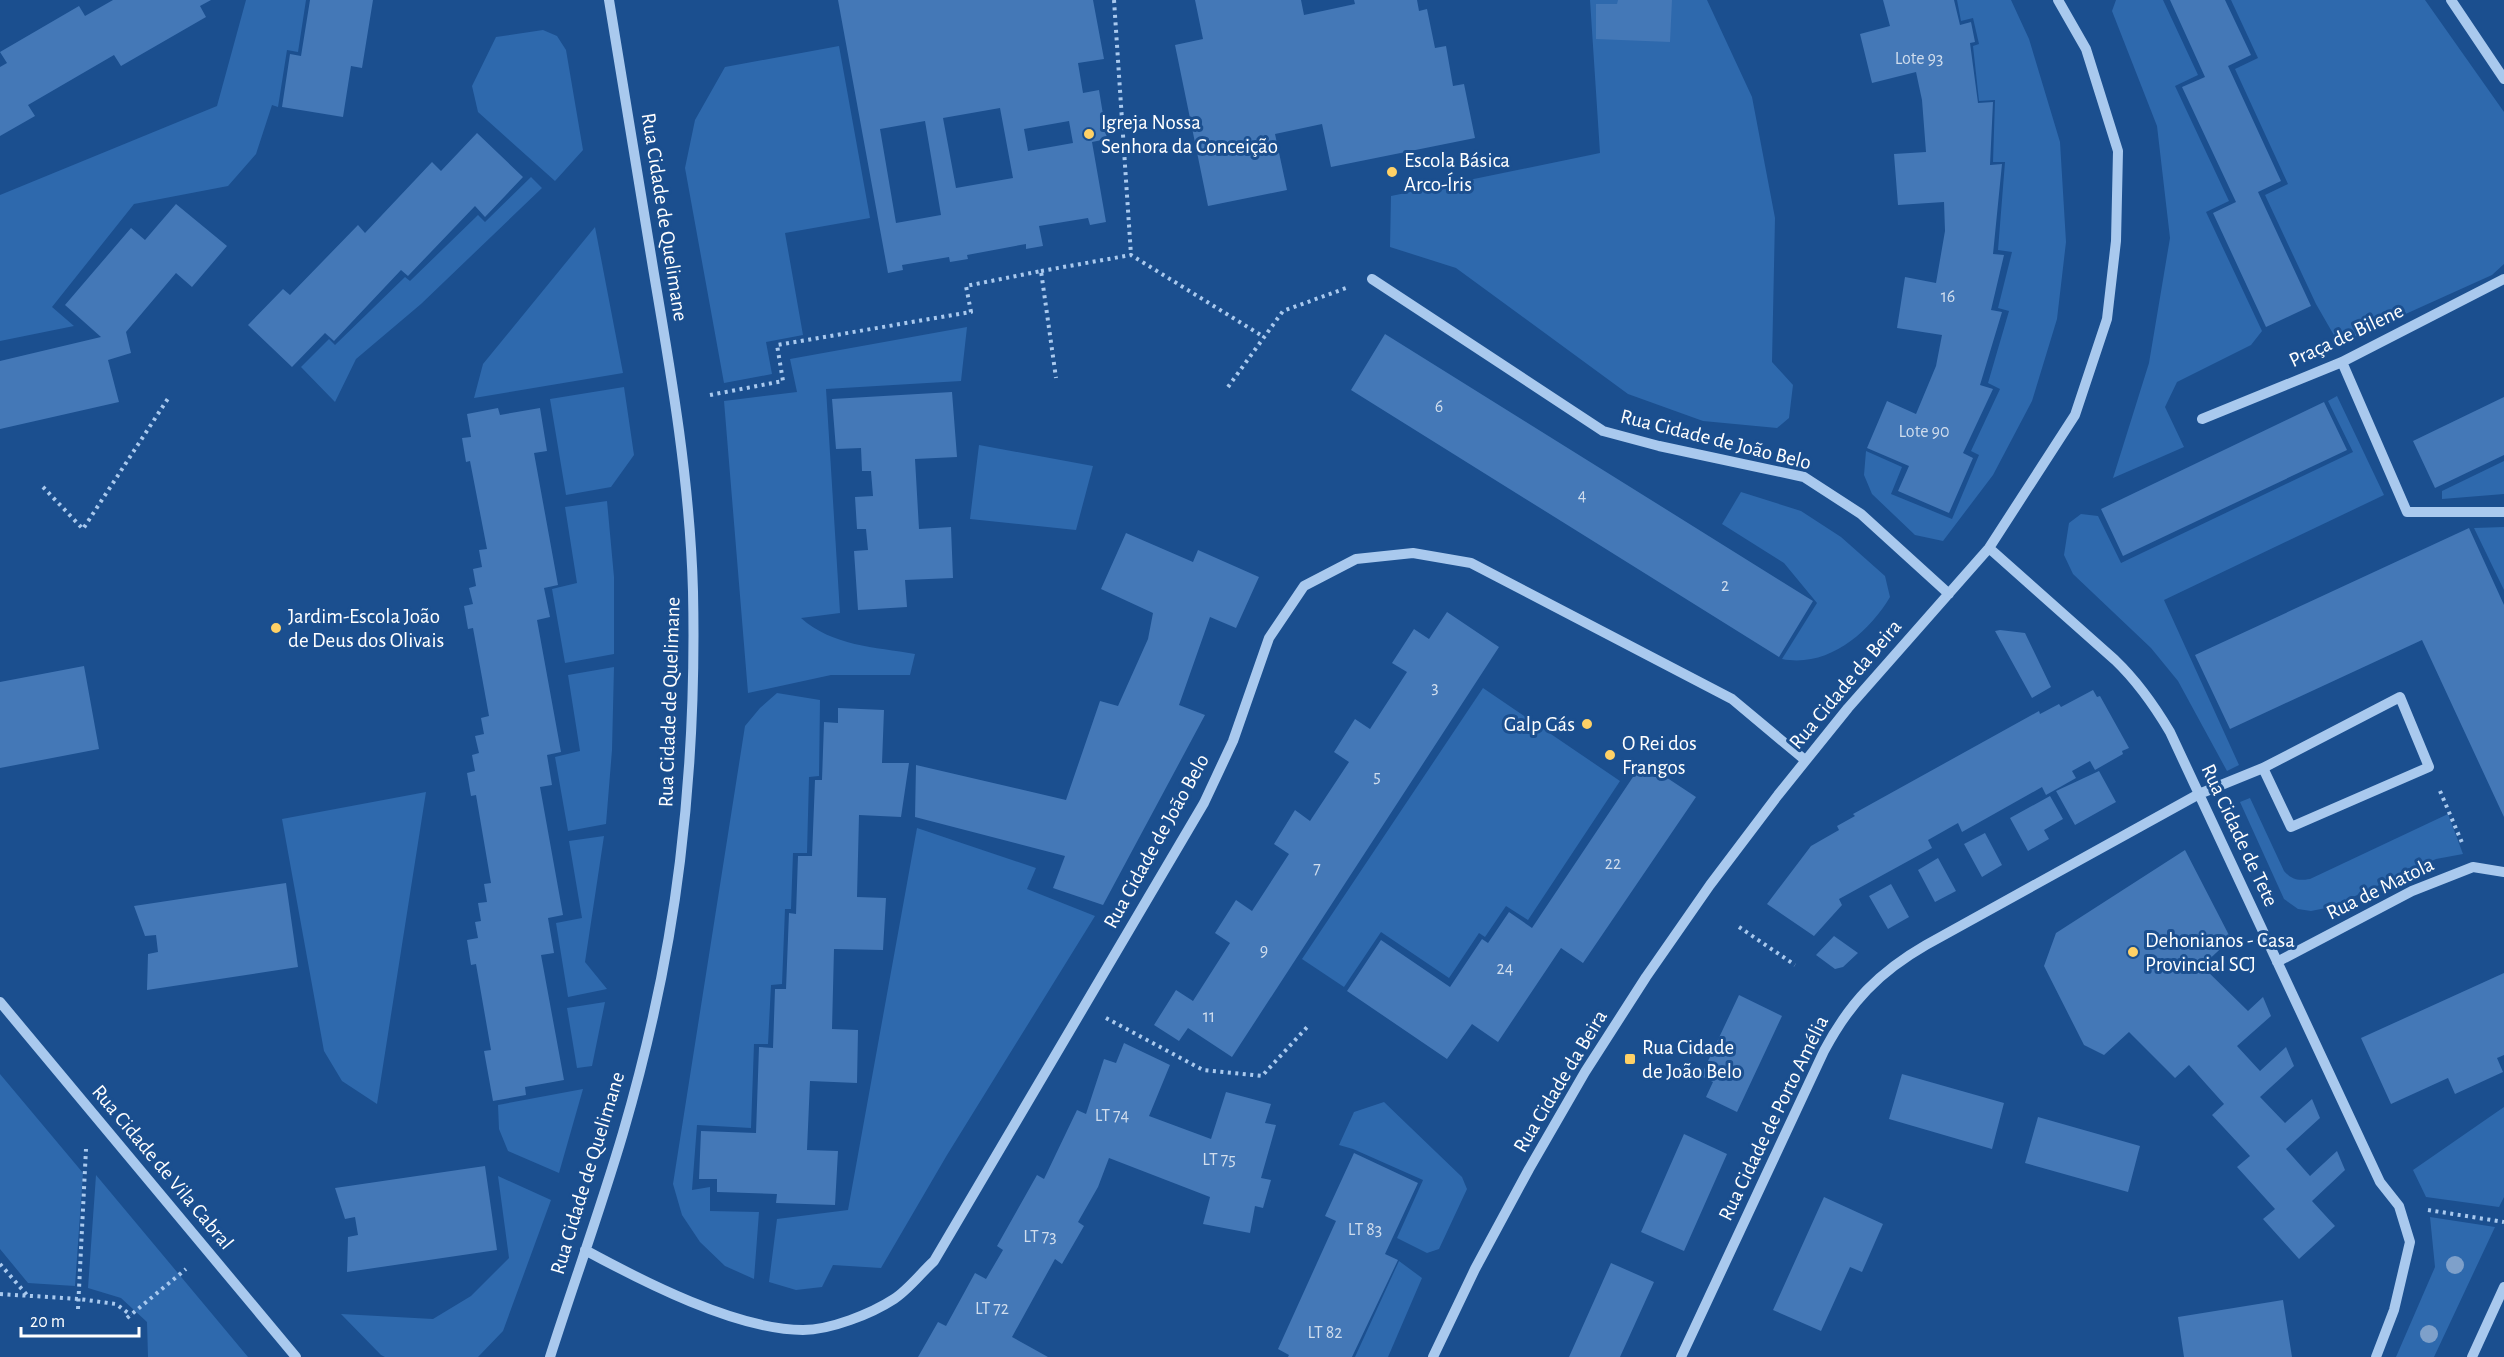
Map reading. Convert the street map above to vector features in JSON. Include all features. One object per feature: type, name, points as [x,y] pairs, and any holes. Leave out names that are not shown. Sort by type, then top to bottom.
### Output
[{"type":"street","name":"Rua Cidade de Quelimane","points":[[550,1357],[623,1132],[666,954],[681,852],[689,772],[693,681],[693,589],[687,497],[676,406],[609,0]]},
{"type":"street","name":"Rua Cidade da Beira","points":[[1433,1357],[1518,1190],[1585,1072],[1646,977],[1710,885],[1805,760],[1989,548],[2075,415],[2107,319],[2116,241],[2118,151],[2086,49],[2058,0]]},
{"type":"street","points":[[2451,0],[2504,79]]},
{"type":"street","name":"Rua Cidade de João Belo","points":[[1372,279],[1603,431],[1659,446],[1804,477],[1861,514],[1949,594]]},
{"type":"street","name":"Praça de Bilene","points":[[2202,419],[2342,362],[2504,279]]},
{"type":"street","points":[[2342,362],[2407,512],[2504,512]]},
{"type":"street","name":"Rua Cidade de Tete","points":[[1989,548],[2131,676],[2158,712],[2170,732],[2380,1182],[2399,1206],[2410,1242],[2394,1311],[2376,1357]]},
{"type":"street","name":"Rua Cidade de João Belo","points":[[585,1250],[642,1281],[728,1314],[765,1325],[804,1330],[849,1321],[894,1299],[934,1261],[1204,803],[1233,741],[1269,638],[1304,586],[1356,559],[1413,553],[1471,563],[1732,699],[1805,760]]},
{"type":"street","name":"Rua Cidade de Porto Amélia","points":[[1681,1357],[1836,1028],[1866,989],[1884,972],[1920,948],[2199,794],[2262,768],[2400,697],[2429,767]]},
{"type":"street","points":[[2262,768],[2291,827],[2429,767]]},
{"type":"street","points":[[2473,867],[2504,872]]},
{"type":"street","name":"Rua de Matola","points":[[2277,962],[2412,891],[2473,867]]},
{"type":"street","name":"Rua Cidade de Vila Cabral","points":[[0,1002],[296,1357]]},
{"type":"street","points":[[2472,1357],[2504,1287]]},
{"type":"path","points":[[1113,0],[1131,255]]},
{"type":"path","points":[[710,395],[783,381],[777,345],[971,312],[966,286],[1131,255],[1264,337]]},
{"type":"path","points":[[1041,271],[1056,378]]},
{"type":"path","points":[[1228,387],[1283,311],[1372,279]]},
{"type":"path","points":[[42,487],[83,529],[169,397]]},
{"type":"path","points":[[2429,767],[2473,867]]},
{"type":"path","points":[[1739,927],[1795,965]]},
{"type":"path","points":[[1084,1007],[1203,1070],[1262,1076],[1309,1025]]},
{"type":"path","points":[[78,1309],[86,1149]]},
{"type":"path","points":[[2399,1206],[2504,1222]]},
{"type":"path","points":[[0,1264],[27,1296]]},
{"type":"path","points":[[0,1294],[79,1299],[116,1304],[129,1317],[186,1269]]},
{"type":"shaded area","points":[[246,0],[306,0],[298,52],[287,50],[278,107],[272,105],[256,154],[228,186],[134,204],[52,307],[74,326],[0,341],[0,195],[217,106]]},
{"type":"shaded area","points":[[1590,0],[1707,0],[1752,97],[1775,218],[1772,362],[1793,385],[1789,418],[1777,428],[1703,421],[1628,394],[1456,268],[1390,247],[1391,196],[1600,153]]},
{"type":"shaded area","points":[[1957,0],[2011,0],[2029,39],[2060,142],[2066,242],[2057,319],[2032,401],[1993,475],[1943,541],[1915,535],[1872,494],[1864,475],[1866,451],[1902,467],[1891,494],[1952,519],[1979,455],[1971,451],[2000,389],[1988,383],[2009,311],[1998,308],[2012,252],[1998,250],[2005,162],[1993,162],[1995,100],[1979,101],[1973,46],[1979,44],[1973,18],[1961,21]]},
{"type":"shaded area","points":[[2116,0],[2163,0],[2198,75],[2175,86],[2229,201],[2206,212],[2262,331],[2251,345],[2177,382],[2165,407],[2184,447],[2113,478],[2149,363],[2170,238],[2157,126],[2112,11]]},
{"type":"shaded area","points":[[2231,0],[2425,0],[2504,112],[2504,264],[2492,275],[2339,344],[2316,304],[2265,195],[2288,184],[2235,69],[2258,58]]},
{"type":"shaded area","points":[[543,30],[557,36],[566,50],[583,150],[555,181],[478,112],[472,86],[496,37]]},
{"type":"shaded area","points":[[839,46],[870,218],[785,233],[803,335],[766,342],[772,374],[724,383],[685,168],[695,120],[725,67]]},
{"type":"shaded area","points":[[531,177],[542,188],[421,304],[356,359],[335,402],[301,367],[329,339],[335,345],[405,277],[410,281],[478,215],[485,222]]},
{"type":"shaded area","points":[[595,227],[623,373],[474,398],[483,364]]},
{"type":"shaded area","points":[[967,327],[961,381],[826,389],[840,613],[801,618],[813,627],[840,640],[915,654],[910,675],[831,675],[748,693],[724,401],[797,392],[790,359]]},
{"type":"shaded area","points":[[624,387],[634,455],[611,487],[566,495],[550,399]]},
{"type":"shaded area","points":[[2337,396],[2384,495],[2164,600],[2239,765],[2227,771],[2178,681],[2151,648],[2073,574],[2064,555],[2069,523],[2081,514],[2098,516],[2121,563],[2353,452],[2328,401]]},
{"type":"shaded area","points":[[979,445],[1093,466],[1076,530],[970,519]]},
{"type":"shaded area","points":[[2504,461],[2504,494],[2442,499],[2442,491]]},
{"type":"shaded area","points":[[1741,492],[1801,511],[1841,537],[1885,576],[1890,597],[1870,624],[1845,645],[1815,658],[1782,659],[1817,603],[1784,563],[1722,524]]},
{"type":"shaded area","points":[[607,501],[614,577],[614,654],[565,663],[552,589],[577,583],[565,507]]},
{"type":"shaded area","points":[[2504,527],[2504,590],[2474,528]]},
{"type":"shaded area","points":[[614,667],[612,750],[606,824],[568,831],[555,757],[580,751],[568,675]]},
{"type":"shaded area","points":[[1483,688],[1620,781],[1528,920],[1506,906],[1485,937],[1479,933],[1449,978],[1381,932],[1344,987],[1302,959]]},
{"type":"shaded area","points":[[777,693],[820,700],[819,776],[809,777],[807,853],[793,853],[791,909],[785,909],[782,984],[771,985],[768,1044],[754,1044],[751,1128],[697,1125],[692,1190],[710,1187],[710,1211],[759,1212],[754,1279],[725,1266],[700,1242],[682,1215],[673,1184],[745,726]]},
{"type":"shaded area","points":[[426,792],[377,1104],[342,1081],[324,1051],[282,819]]},
{"type":"shaded area","points":[[2250,798],[2284,871],[2296,879],[2310,879],[2448,814],[2463,854],[2436,859],[2331,907],[2311,911],[2298,909],[2284,899],[2240,802]]},
{"type":"shaded area","points":[[917,828],[1036,868],[1027,889],[1095,916],[947,1155],[881,1268],[833,1265],[822,1287],[796,1290],[769,1282],[777,1219],[848,1210]]},
{"type":"shaded area","points":[[604,836],[585,962],[607,989],[568,997],[556,923],[582,918],[569,841]]},
{"type":"shaded area","points":[[605,1002],[592,1066],[577,1068],[567,1008]]},
{"type":"shaded area","points":[[0,1074],[83,1173],[75,1286],[28,1283],[0,1249]]},
{"type":"shaded area","points":[[583,1089],[559,1173],[508,1151],[499,1129],[498,1105]]},
{"type":"shaded area","points":[[1384,1102],[1462,1177],[1467,1189],[1439,1249],[1427,1253],[1397,1238],[1423,1180],[1339,1145],[1354,1112]]},
{"type":"shaded area","points":[[2504,1107],[2504,1197],[2499,1207],[2426,1197],[2413,1170]]},
{"type":"shaded area","points":[[96,1175],[248,1357],[148,1357],[147,1322],[121,1298],[88,1288]]},
{"type":"shaded area","points":[[498,1176],[551,1200],[503,1331],[478,1357],[385,1357],[381,1355],[341,1314],[433,1319],[471,1296],[509,1258]]},
{"type":"shaded area","points":[[2430,1217],[2495,1227],[2434,1357],[2396,1357],[2435,1267]]},
{"type":"shaded area","points":[[1399,1261],[1422,1278],[1388,1357],[1355,1357]]},
{"type":"building","points":[[113,0],[211,0],[200,6],[206,17],[121,66],[114,55],[28,105],[35,116],[0,136],[0,67],[7,63],[0,52],[79,6],[85,16]]},
{"type":"building","points":[[310,0],[373,0],[362,68],[351,66],[343,117],[282,107],[290,54],[301,56]]},
{"type":"building","name":"Igreja Nossa Senhora da Conceição","points":[[838,0],[1093,0],[1104,59],[1078,63],[1083,93],[1099,90],[1107,139],[1092,142],[1106,222],[1090,225],[1088,218],[1039,226],[1043,246],[1026,249],[1026,244],[967,255],[968,259],[950,262],[949,257],[902,265],[903,270],[888,273]],"holes":[[[1000,108],[1013,178],[956,188],[943,118]],[[925,121],[941,215],[896,223],[880,129]],[[1069,121],[1073,143],[1028,151],[1024,129]]]},
{"type":"building","points":[[1195,0],[1301,0],[1304,15],[1355,4],[1354,0],[1417,0],[1419,11],[1427,9],[1435,48],[1446,46],[1453,86],[1464,84],[1475,138],[1331,167],[1322,124],[1275,134],[1287,190],[1208,206],[1175,45],[1203,39]]},
{"type":"building","points":[[1618,0],[1672,0],[1670,42],[1596,39],[1596,4],[1617,4]]},
{"type":"building","points":[[1883,0],[1954,0],[1960,25],[1971,22],[1975,42],[1970,43],[1978,103],[1993,102],[1990,165],[2002,164],[1993,254],[2004,255],[1991,310],[2002,312],[1980,385],[1993,389],[1963,453],[1973,458],[1949,513],[1898,491],[1909,466],[1867,448],[1887,401],[1916,414],[1936,366],[1942,335],[1897,328],[1905,277],[1936,283],[1945,231],[1944,202],[1898,205],[1894,154],[1926,152],[1922,100],[1916,72],[1872,83],[1860,34],[1890,26]]},
{"type":"building","points":[[2170,0],[2225,0],[2251,55],[2228,66],[2281,181],[2258,192],[2311,306],[2266,327],[2213,213],[2236,202],[2182,87],[2205,77]]},
{"type":"building","points":[[477,133],[523,177],[485,217],[475,206],[408,276],[401,270],[334,341],[325,333],[292,367],[248,325],[283,289],[290,295],[358,225],[365,233],[432,162],[441,171]]},
{"type":"building","points":[[176,204],[227,246],[192,287],[176,273],[126,332],[131,353],[108,360],[119,402],[0,429],[0,361],[101,337],[65,305],[131,228],[145,240]]},
{"type":"building","points":[[1385,334],[1813,601],[1779,657],[1351,390]]},
{"type":"building","points":[[952,392],[957,457],[915,459],[919,529],[951,527],[953,578],[905,580],[907,607],[858,610],[854,551],[868,550],[866,529],[857,529],[855,497],[873,496],[871,471],[862,471],[861,448],[836,449],[832,399]]},
{"type":"building","points":[[2504,397],[2504,455],[2435,488],[2413,441]]},
{"type":"building","points":[[2324,402],[2347,450],[2123,556],[2101,509]]},
{"type":"building","points":[[498,408],[500,415],[540,408],[547,451],[534,453],[558,585],[544,588],[550,617],[537,620],[561,752],[547,755],[552,785],[540,787],[563,915],[548,918],[554,953],[541,955],[564,1080],[525,1087],[526,1095],[493,1101],[484,1051],[491,1050],[476,964],[471,965],[467,940],[478,938],[475,922],[481,921],[478,903],[487,902],[484,884],[491,883],[476,795],[471,796],[467,773],[475,771],[472,755],[479,753],[475,736],[484,734],[481,718],[489,716],[473,628],[468,629],[464,606],[473,604],[469,588],[476,586],[473,569],[482,567],[479,550],[487,549],[470,461],[466,462],[462,438],[471,437],[467,414]]},
{"type":"building","points":[[2469,528],[2504,605],[2504,817],[2422,640],[2230,729],[2195,655]]},
{"type":"building","points":[[1126,533],[1193,562],[1198,550],[1259,577],[1236,628],[1210,617],[1179,705],[1205,715],[1103,905],[1053,888],[1065,856],[915,817],[916,765],[1066,800],[1100,701],[1118,706],[1148,639],[1153,613],[1101,589]]},
{"type":"building","points":[[1447,612],[1499,647],[1232,1057],[1188,1028],[1179,1041],[1154,1025],[1176,990],[1193,1001],[1230,943],[1215,933],[1236,900],[1252,911],[1289,854],[1274,844],[1295,810],[1310,821],[1349,762],[1334,752],[1355,719],[1370,729],[1407,672],[1392,663],[1414,629],[1429,639]]},
{"type":"building","points":[[1995,631],[2025,633],[2051,687],[2032,698]]},
{"type":"building","points":[[84,666],[99,749],[0,768],[0,682]]},
{"type":"building","points":[[2093,690],[2097,697],[2100,696],[2129,748],[2122,751],[2123,754],[2095,770],[2090,761],[2072,771],[2076,778],[2046,795],[2042,787],[1962,832],[1958,823],[1928,840],[1932,848],[1839,899],[1842,905],[1814,936],[1767,904],[1811,846],[1839,830],[1837,826],[1855,816],[1853,814],[2039,711],[2040,714],[2059,704],[2061,707]]},
{"type":"building","points":[[838,708],[884,710],[882,763],[909,763],[901,817],[859,815],[857,897],[886,898],[883,950],[834,949],[832,1029],[858,1030],[857,1083],[810,1081],[807,1150],[838,1151],[835,1205],[776,1203],[777,1194],[717,1192],[717,1179],[699,1179],[701,1131],[756,1133],[759,1047],[773,1048],[775,989],[786,989],[789,913],[796,914],[798,856],[812,856],[815,780],[822,780],[824,722],[838,723]]},
{"type":"building","points":[[1643,762],[1696,797],[1583,963],[1561,948],[1498,1042],[1472,1024],[1447,1059],[1347,991],[1381,940],[1450,987],[1482,939],[1488,943],[1509,912],[1532,928]]},
{"type":"building","points":[[2099,771],[2116,802],[2075,825],[2056,791]]},
{"type":"building","points":[[2050,796],[2063,819],[2044,830],[2049,839],[2028,851],[2010,818]]},
{"type":"building","points":[[1985,833],[2002,865],[1982,877],[1964,844]]},
{"type":"building","points":[[2185,850],[2231,939],[2202,966],[2248,1011],[2263,997],[2271,1016],[2237,1046],[2260,1071],[2286,1047],[2294,1066],[2260,1097],[2285,1123],[2312,1099],[2320,1118],[2286,1149],[2310,1176],[2337,1151],[2345,1170],[2312,1201],[2335,1226],[2299,1259],[2263,1219],[2275,1209],[2237,1167],[2250,1156],[2212,1115],[2224,1104],[2189,1065],[2175,1078],[2129,1032],[2104,1055],[2084,1045],[2044,966],[2056,933]]},
{"type":"building","points":[[1938,858],[1956,891],[1935,902],[1918,870]]},
{"type":"building","points":[[286,883],[298,967],[147,990],[148,954],[158,952],[156,935],[145,936],[134,906]]},
{"type":"building","points":[[1891,884],[1909,917],[1888,929],[1869,896]]},
{"type":"building","points":[[1834,936],[1858,953],[1843,967],[1835,969],[1816,955]]},
{"type":"building","points":[[2504,973],[2504,1055],[2497,1058],[2503,1072],[2455,1094],[2448,1078],[2391,1104],[2361,1038]]},
{"type":"building","points":[[1739,995],[1782,1016],[1737,1112],[1706,1097],[1713,1082],[1701,1076]]},
{"type":"building","points":[[1124,1043],[1170,1065],[1149,1116],[1211,1139],[1226,1092],[1271,1104],[1265,1123],[1276,1125],[1261,1178],[1271,1180],[1263,1208],[1255,1206],[1250,1233],[1203,1224],[1210,1197],[1109,1158],[1098,1187],[1078,1222],[1084,1226],[1062,1264],[1055,1259],[1012,1337],[1048,1357],[918,1357],[938,1322],[946,1326],[975,1273],[986,1279],[1003,1250],[997,1246],[1037,1175],[1044,1179],[1077,1110],[1086,1114],[1104,1059],[1116,1063]]},
{"type":"building","points":[[1902,1074],[2004,1103],[1992,1149],[1889,1119]]},
{"type":"building","points":[[2038,1117],[2140,1146],[2128,1192],[2025,1163]]},
{"type":"building","points":[[1684,1134],[1727,1154],[1684,1251],[1641,1232]]},
{"type":"building","points":[[1354,1153],[1418,1183],[1385,1254],[1398,1260],[1352,1357],[1288,1357],[1289,1355],[1278,1349],[1336,1221],[1325,1216]]},
{"type":"building","points":[[485,1166],[497,1250],[347,1272],[348,1237],[358,1235],[355,1217],[345,1219],[335,1188]]},
{"type":"building","points":[[1824,1197],[1883,1224],[1862,1272],[1850,1267],[1821,1331],[1773,1310]]},
{"type":"building","points":[[1611,1263],[1654,1282],[1620,1357],[1569,1357]]},
{"type":"building","points":[[2283,1300],[2292,1357],[2184,1357],[2178,1317]]},
{"type":"place","name":"Igreja Nossa Senhora da Conceição","points":[[1089,134]]},
{"type":"place","name":"Escola Básica Arco-Íris","points":[[1392,172]]},
{"type":"place","name":"Jardim-Escola João de Deus dos Olivais","points":[[276,628]]},
{"type":"place","name":"Galp Gás","points":[[1587,724]]},
{"type":"place","name":"O Rei dos Frangos","points":[[1610,755]]},
{"type":"place","name":"Dehonianos - Casa Provincial SCJ","points":[[2133,952]]},
{"type":"place","name":"Rua Cidade de João Belo","points":[[1630,1059]]}]
